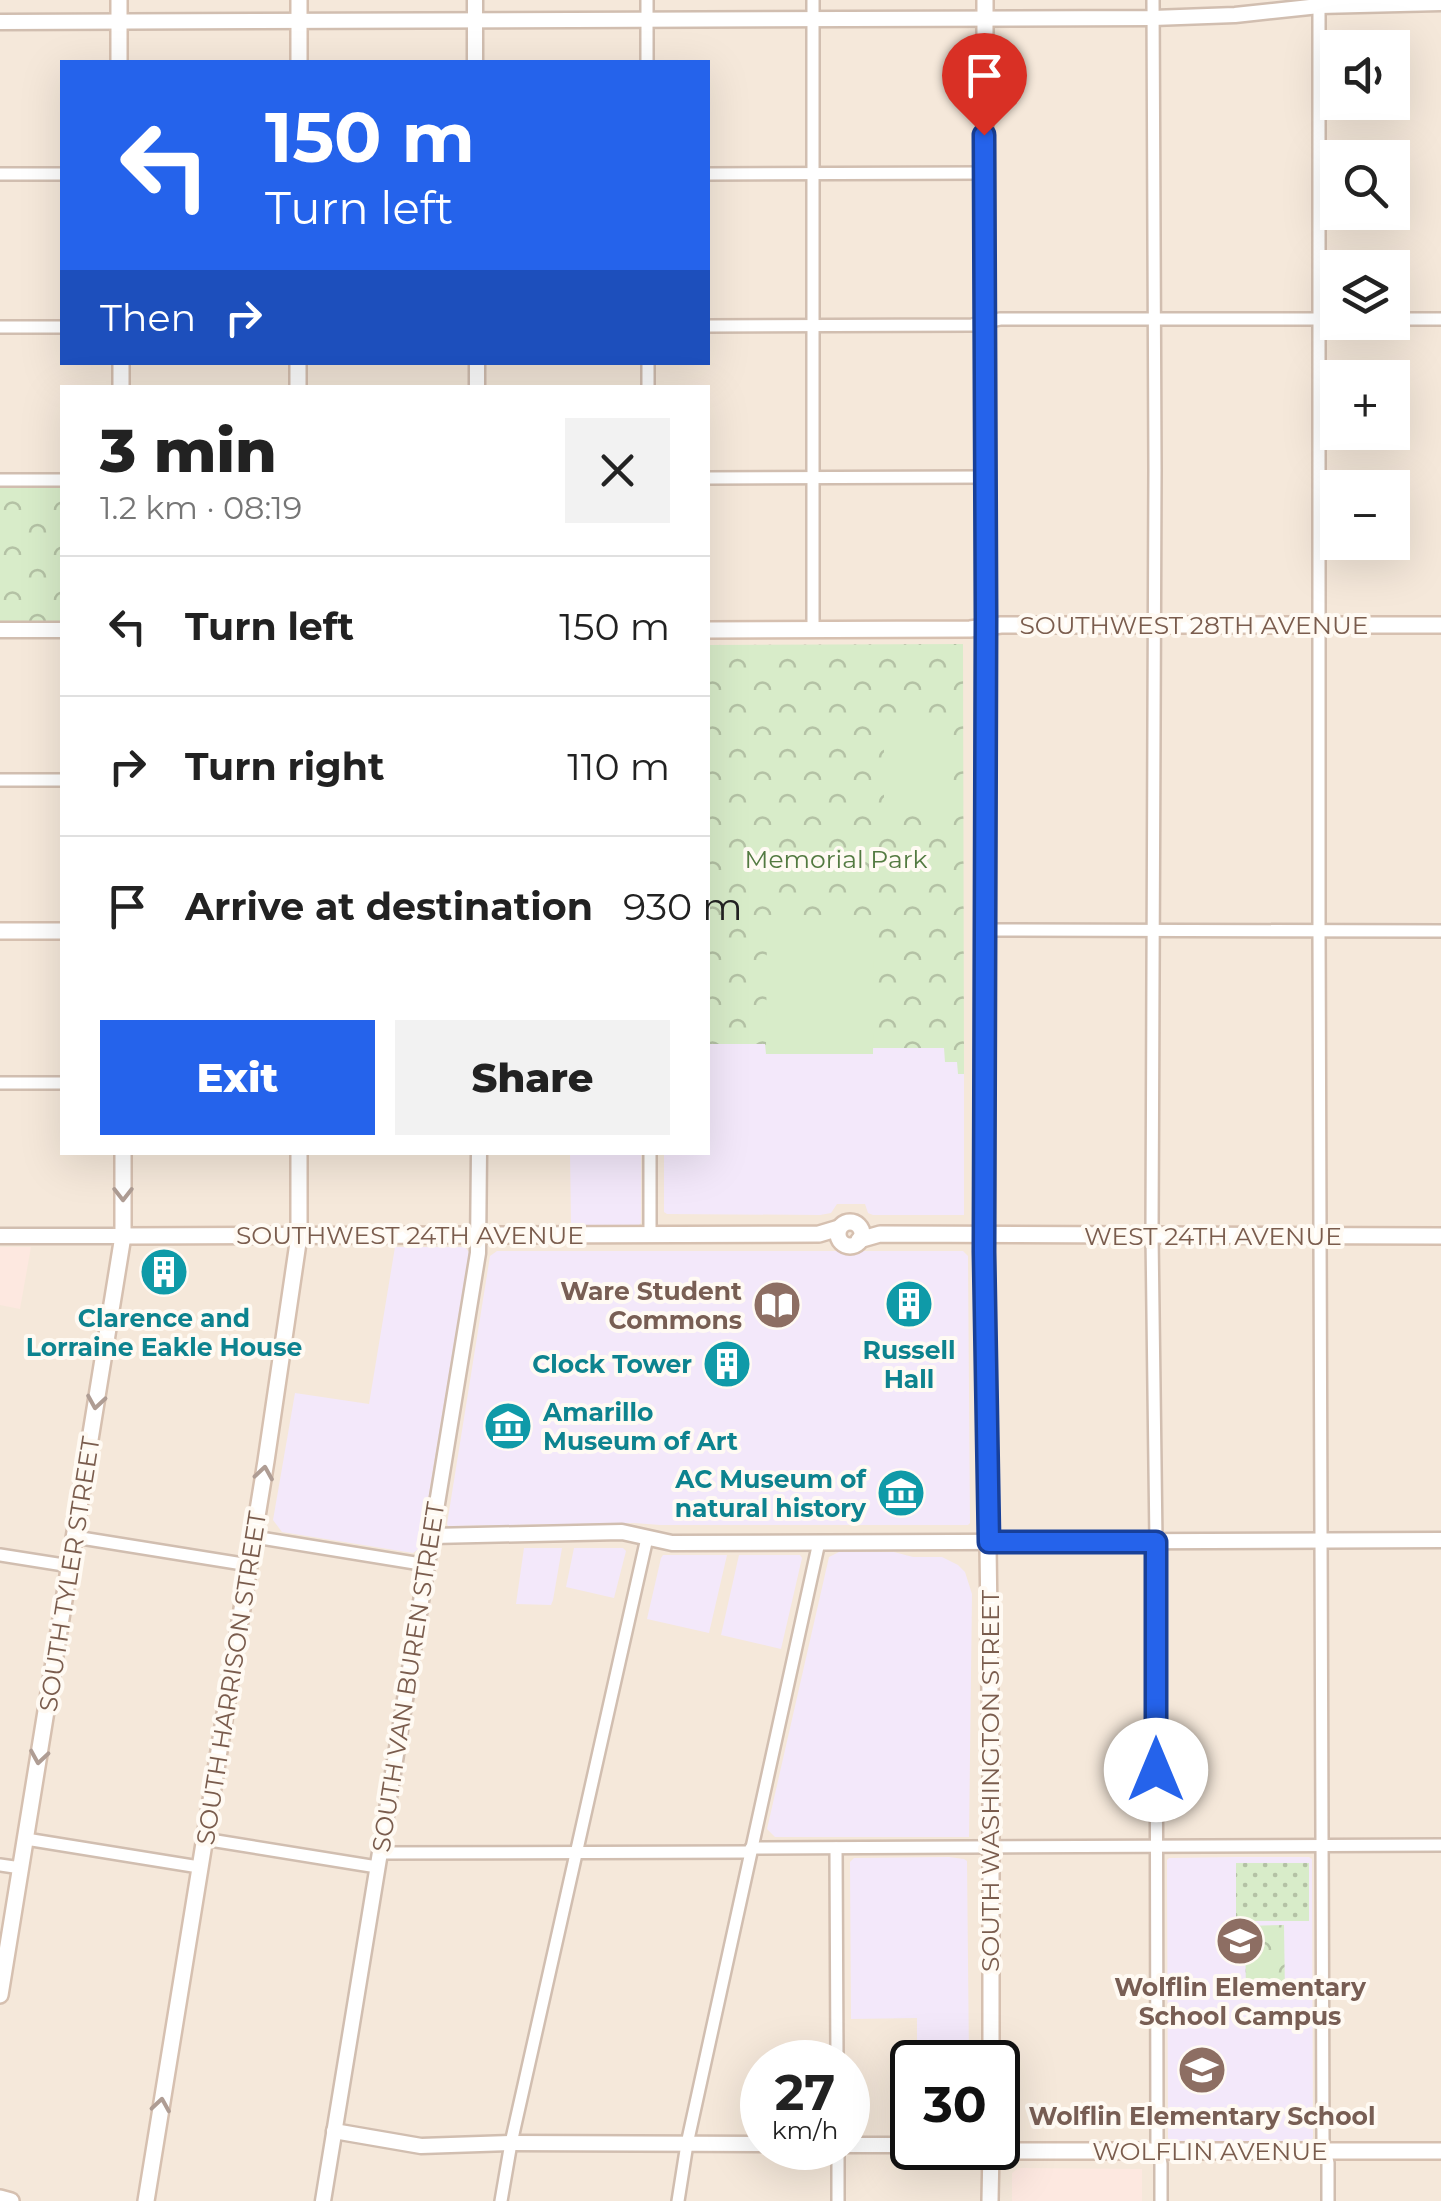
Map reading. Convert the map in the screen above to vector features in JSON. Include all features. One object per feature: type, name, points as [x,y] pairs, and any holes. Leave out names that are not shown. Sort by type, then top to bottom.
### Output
[{"type":"main road","points":[[119,0],[119,60]]},
{"type":"main road","points":[[299,0],[299,60]]},
{"type":"main road","name":"SOUTH WASHINGTON STREET","points":[[985,0],[984,1235],[991,2040]]},
{"type":"main road","name":"SOUTHWEST 28TH AVENUE","points":[[710,630],[1441,625]]},
{"type":"main road","points":[[0,931],[60,931]]},
{"type":"main road","name":"SOUTH TYLER STREET","points":[[0,1995],[123,1236],[122,1155]]},
{"type":"main road","name":"SOUTH HARRISON STREET","points":[[146,2201],[299,1236],[299,1155]]},
{"type":"main road","name":"SOUTHWEST 24TH AVENUE","points":[[123,1236],[820,1234],[849,1230],[984,1235]]},
{"type":"main road","name":"WEST 24TH AVENUE","points":[[984,1235],[1441,1236]]},
{"type":"main road","name":"WOLFLIN AVENUE","points":[[1020,2152],[1441,2151]]},
{"type":"main road","points":[[988,2170],[990,2201]]},
{"type":"main road","points":[[0,2198],[11,2201]]},
{"type":"street","points":[[474,0],[475,60]]},
{"type":"street","points":[[646,0],[647,60]]},
{"type":"street","points":[[812,629],[813,0]]},
{"type":"street","points":[[1153,0],[1152,1236],[1157,2124],[1161,2201]]},
{"type":"street","points":[[1293,0],[1441,2]]},
{"type":"street","points":[[0,22],[1153,18],[1235,15],[1319,3]]},
{"type":"street","points":[[710,326],[972,325],[1000,319],[1320,318],[1319,3]]},
{"type":"street","points":[[710,174],[984,173]]},
{"type":"street","points":[[0,174],[60,174]]},
{"type":"street","points":[[1410,319],[1441,319]]},
{"type":"street","points":[[0,327],[60,327]]},
{"type":"street","points":[[1320,340],[1320,1540],[1323,2141],[1328,2163],[1328,2201]]},
{"type":"street","points":[[710,478],[985,477]]},
{"type":"street","points":[[0,480],[60,480]]},
{"type":"street","points":[[0,630],[60,630]]},
{"type":"street","points":[[0,780],[60,780]]},
{"type":"street","points":[[985,930],[1441,930]]},
{"type":"street","points":[[0,1083],[60,1083]]},
{"type":"street","name":"SOUTH VAN BUREN STREET","points":[[323,2201],[478,1254],[479,1155]]},
{"type":"street","points":[[650,1155],[650,1234]]},
{"type":"street","name":"SOUTHWEST 24TH AVENUE","points":[[0,1236],[123,1236]]},
{"type":"street","points":[[432,1536],[622,1532],[672,1543],[1441,1540]]},
{"type":"street","points":[[75,1537],[249,1565]]},
{"type":"street","points":[[254,1537],[427,1565]]},
{"type":"street","points":[[501,2201],[510,2143],[647,1538]]},
{"type":"street","points":[[678,2201],[687,2144],[818,1542]]},
{"type":"street","points":[[0,1555],[70,1566]]},
{"type":"street","points":[[204,1838],[378,1860],[836,1848],[1441,1845]]},
{"type":"street","points":[[26,1839],[199,1867]]},
{"type":"street","points":[[836,1848],[837,2040]]},
{"type":"street","points":[[0,1864],[21,1868]]},
{"type":"street","points":[[334,2131],[420,2146],[740,2144]]},
{"type":"street","points":[[838,2170],[838,2201]]},
{"type":"shaded area","points":[[0,0],[1441,0],[1441,2201],[0,2201]]},
{"type":"shaded area","points":[[710,1044],[766,1044],[767,1054],[872,1054],[873,1048],[945,1048],[958,1061],[958,1074],[964,1074],[964,1215],[873,1215],[865,1204],[837,1204],[831,1213],[820,1215],[664,1212],[664,1155],[710,1155]]},
{"type":"shaded area","points":[[570,1155],[641,1155],[639,1225],[571,1225]]},
{"type":"shaded area","points":[[0,1247],[31,1247],[20,1309],[0,1305]]},
{"type":"shaded area","points":[[395,1247],[465,1247],[469,1252],[420,1548],[413,1553],[282,1532],[273,1520],[295,1393],[369,1404]]},
{"type":"shaded area","points":[[497,1251],[963,1251],[968,1256],[970,1523],[448,1526],[490,1256]]},
{"type":"shaded area","points":[[524,1548],[562,1548],[551,1605],[516,1604]]},
{"type":"shaded area","points":[[574,1548],[626,1551],[614,1598],[566,1587]]},
{"type":"shaded area","points":[[839,1552],[942,1557],[965,1572],[972,1594],[969,1837],[775,1837],[767,1829],[829,1557]]},
{"type":"shaded area","points":[[663,1555],[727,1555],[709,1633],[647,1619]]},
{"type":"shaded area","points":[[739,1555],[802,1558],[781,1649],[721,1635]]},
{"type":"shaded area","points":[[949,1857],[967,1861],[969,2040],[917,2040],[917,2018],[851,2019],[850,1862],[854,1858]]},
{"type":"shaded area","name":"Wolflin Elementary School Campus","points":[[1309,1857],[1313,2138],[1170,2141],[1167,1860]]},
{"type":"shaded area","points":[[1020,2168],[1142,2169],[1142,2201],[1012,2201],[1012,2173]]},
{"type":"green space","points":[[0,486],[60,486],[60,626],[0,626]]},
{"type":"green space","name":"Memorial Park","points":[[963,644],[964,1074],[958,1074],[957,1062],[945,1062],[944,1048],[873,1048],[873,1054],[766,1054],[765,1044],[710,1044],[710,645]]},
{"type":"green space","points":[[884,725],[953,725],[953,806],[884,806]]},
{"type":"green space","points":[[767,925],[874,925],[873,1054],[766,1054]]},
{"type":"green space","points":[[1236,1863],[1309,1863],[1309,1921],[1236,1921]]},
{"type":"green space","points":[[1284,1925],[1285,1996],[1246,1996],[1245,1926]]},
{"type":"place","name":"Clarence and Lorraine Eakle House","points":[[164,1272]]},
{"type":"place","name":"Russell Hall","points":[[909,1304]]},
{"type":"place","name":"Ware Student Commons","points":[[777,1305]]},
{"type":"place","name":"Clock Tower","points":[[727,1364]]},
{"type":"place","name":"Amarillo Museum of Art","points":[[508,1426]]},
{"type":"place","name":"AC Museum of natural history","points":[[901,1493]]},
{"type":"place","name":"Wolflin Elementary School Campus","points":[[1240,1941]]},
{"type":"place","name":"Wolflin Elementary School","points":[[1202,2070]]},
{"type":"route","points":[[984,135],[984,1252],[989,1542],[1156,1542],[1156,1770]]}]
